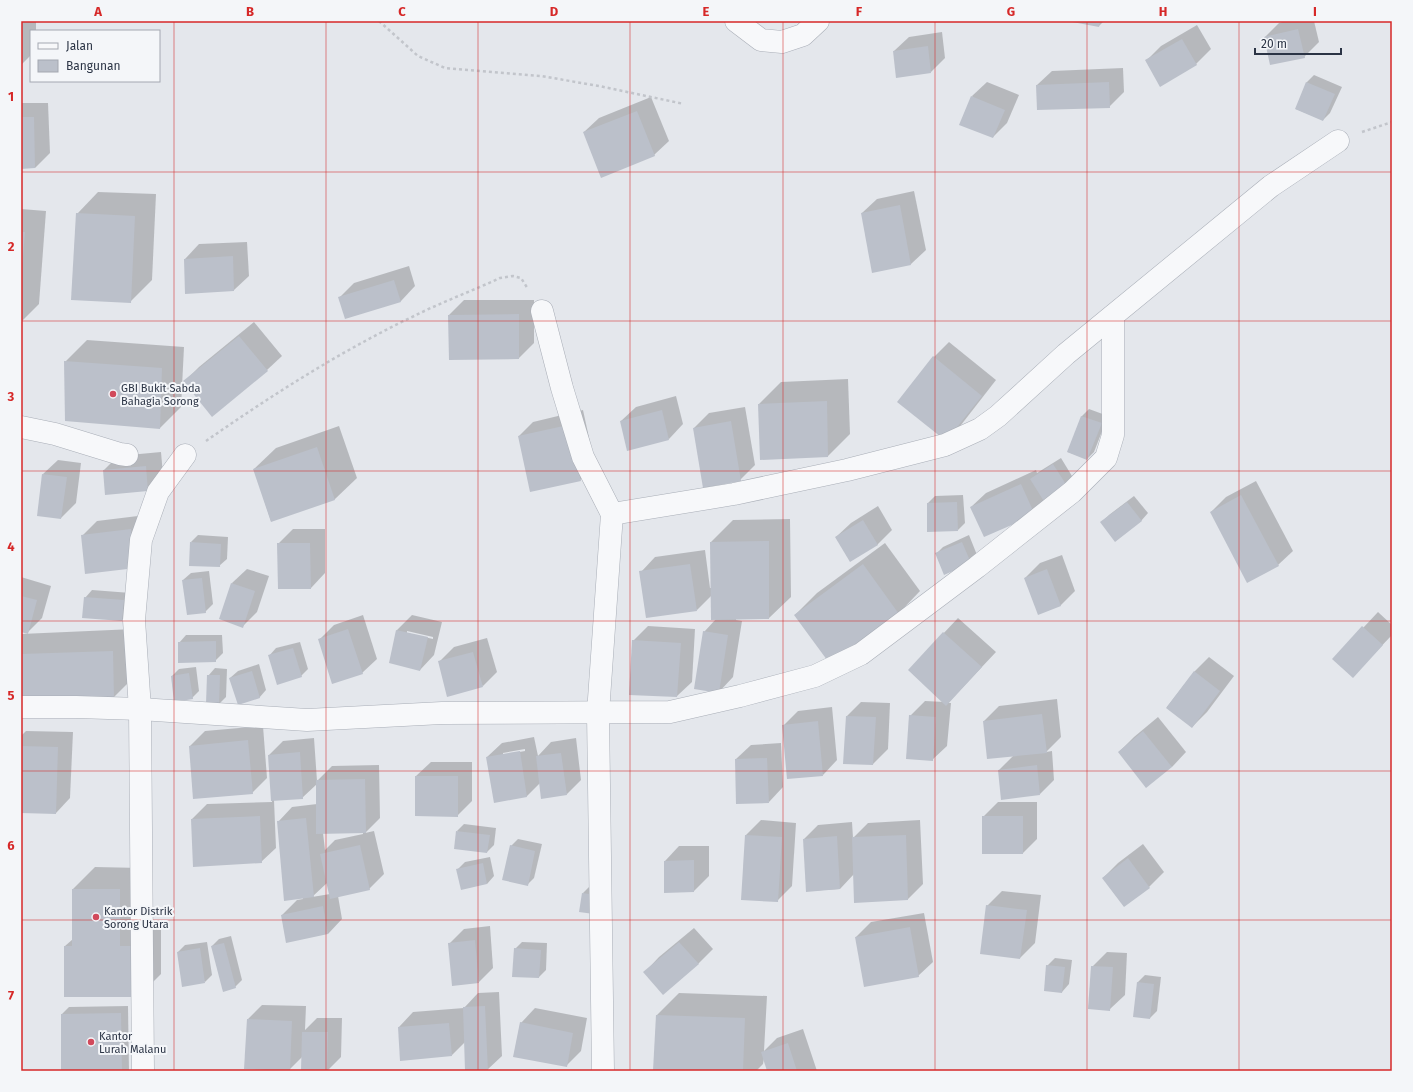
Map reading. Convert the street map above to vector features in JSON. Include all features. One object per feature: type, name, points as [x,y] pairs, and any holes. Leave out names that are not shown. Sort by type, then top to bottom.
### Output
[{"type":"street","points":[[736,21],[761,40],[782,42],[803,35],[818,21]]},
{"type":"street","points":[[612,514],[734,494],[846,470],[946,445],[980,429],[998,416],[1066,354],[1271,186],[1338,141]]},
{"type":"street","points":[[542,311],[562,388],[583,457],[612,514],[598,713],[603,1071]]},
{"type":"street","points":[[21,707],[140,709],[307,720],[442,713],[670,712],[740,696],[815,676],[861,654],[977,567],[1072,492],[1106,458],[1113,435],[1112,316]]},
{"type":"street","points":[[21,427],[55,434],[120,454],[127,454]]},
{"type":"street","points":[[144,1071],[140,709],[134,620],[141,540],[158,492],[186,455]]},
{"type":"path","points":[[379,21],[418,56],[444,68],[541,76],[599,86],[684,104]]},
{"type":"path","points":[[1338,141],[1392,122]]},
{"type":"path","points":[[186,455],[252,408],[337,357],[414,316],[500,278],[513,276],[521,278],[542,311]]},
{"type":"building","points":[[1067,21],[1100,21],[1099,27]]},
{"type":"building","points":[[1298,29],[1305,58],[1270,65],[1264,37]]},
{"type":"building","points":[[1182,39],[1197,65],[1160,87],[1145,60]]},
{"type":"building","points":[[928,46],[931,73],[896,78],[893,51]]},
{"type":"building","points":[[1109,82],[1110,108],[1037,110],[1036,85]]},
{"type":"building","points":[[1306,82],[1335,94],[1323,121],[1295,109]]},
{"type":"building","points":[[971,96],[1005,110],[993,138],[959,125]]},
{"type":"building","points":[[637,111],[655,156],[601,178],[583,132]]},
{"type":"building","points":[[21,117],[34,117],[35,168],[21,169]]},
{"type":"building","points":[[900,205],[911,265],[872,273],[861,213]]},
{"type":"building","points":[[76,213],[135,216],[131,303],[71,300]]},
{"type":"building","points":[[21,232],[25,232],[22,268],[21,268]]},
{"type":"building","points":[[233,256],[234,291],[185,294],[184,259]]},
{"type":"building","points":[[394,280],[401,302],[345,319],[338,297]]},
{"type":"building","points":[[519,314],[519,359],[449,360],[448,315]]},
{"type":"building","points":[[239,336],[268,371],[212,417],[183,381]]},
{"type":"building","points":[[933,356],[982,396],[946,441],[897,402]]},
{"type":"building","name":"GBI Bukit Sabda Bahagia Sorong","points":[[64,361],[162,368],[160,429],[65,421]]},
{"type":"building","points":[[827,401],[828,457],[760,460],[758,404]]},
{"type":"building","points":[[662,410],[669,440],[627,451],[620,421]]},
{"type":"building","points":[[1081,416],[1102,423],[1087,460],[1067,452]]},
{"type":"building","points":[[731,421],[741,481],[703,488],[693,428]]},
{"type":"building","points":[[568,425],[581,481],[530,492],[518,436]]},
{"type":"building","points":[[317,447],[335,500],[271,522],[253,469]]},
{"type":"building","points":[[1053,464],[1069,489],[1045,503],[1030,479]]},
{"type":"building","points":[[146,466],[148,491],[105,495],[103,470]]},
{"type":"building","points":[[42,474],[67,477],[61,519],[37,516]]},
{"type":"building","points":[[1021,484],[1035,515],[984,537],[970,507]]},
{"type":"building","points":[[1241,495],[1279,566],[1247,583],[1210,512]]},
{"type":"building","points":[[957,502],[958,531],[927,532],[927,503]]},
{"type":"building","points":[[1127,502],[1142,521],[1115,542],[1100,522]]},
{"type":"building","points":[[863,520],[878,545],[850,562],[835,537]]},
{"type":"building","points":[[131,529],[136,568],[85,574],[81,535]]},
{"type":"building","points":[[769,541],[769,619],[711,620],[710,542]]},
{"type":"building","points":[[190,542],[221,544],[220,567],[189,566]]},
{"type":"building","points":[[962,542],[971,563],[944,575],[935,553]]},
{"type":"building","points":[[277,543],[310,543],[311,589],[278,589]]},
{"type":"building","points":[[690,564],[697,611],[646,618],[639,571]]},
{"type":"building","points":[[863,564],[899,614],[830,664],[794,615]]},
{"type":"building","points":[[1047,569],[1061,606],[1038,615],[1024,578]]},
{"type":"building","points":[[202,578],[206,613],[187,615],[182,580]]},
{"type":"building","points":[[231,583],[255,591],[243,628],[219,619]]},
{"type":"building","points":[[21,596],[37,600],[28,634],[21,632]]},
{"type":"building","points":[[84,597],[124,600],[122,621],[82,618]]},
{"type":"building","points":[[1362,626],[1383,645],[1353,678],[1332,659]]},
{"type":"building","points":[[348,629],[363,674],[332,684],[318,639]]},
{"type":"building","points":[[396,630],[428,637],[420,671],[389,663]]},
{"type":"building","points":[[703,631],[728,635],[719,693],[694,689]]},
{"type":"building","points":[[943,632],[982,667],[946,706],[908,670]]},
{"type":"building","points":[[632,640],[681,643],[677,697],[629,695]]},
{"type":"building","points":[[216,641],[216,662],[178,663],[178,642]]},
{"type":"building","points":[[293,648],[302,677],[277,685],[268,655]]},
{"type":"building","points":[[113,651],[114,699],[21,702],[21,654]]},
{"type":"building","points":[[473,652],[483,687],[447,697],[438,661]]},
{"type":"building","points":[[252,671],[260,698],[238,705],[229,678]]},
{"type":"building","points":[[1194,671],[1220,691],[1192,728],[1166,708]]},
{"type":"building","points":[[189,673],[193,699],[174,702],[171,676]]},
{"type":"building","points":[[207,675],[220,675],[219,705],[206,704]]},
{"type":"building","points":[[1042,714],[1047,753],[987,759],[983,721]]},
{"type":"building","points":[[909,715],[936,717],[933,761],[906,759]]},
{"type":"building","points":[[846,716],[876,717],[873,765],[843,764]]},
{"type":"building","points":[[818,721],[823,776],[787,779],[782,725]]},
{"type":"building","points":[[1143,731],[1172,767],[1146,788],[1118,752]]},
{"type":"building","points":[[248,740],[253,794],[193,799],[189,746]]},
{"type":"building","points":[[21,746],[58,747],[56,814],[21,813]]},
{"type":"building","points":[[520,751],[527,797],[494,803],[486,757]]},
{"type":"building","points":[[300,752],[303,799],[271,801],[268,755]]},
{"type":"building","points":[[561,753],[567,795],[541,799],[536,756]]},
{"type":"building","points":[[767,758],[769,803],[736,804],[735,759]]},
{"type":"building","points":[[1037,765],[1040,795],[1001,800],[998,770]]},
{"type":"building","points":[[415,776],[458,776],[458,817],[415,816]]},
{"type":"building","points":[[365,779],[366,833],[316,834],[316,780]]},
{"type":"building","points":[[260,816],[262,863],[193,867],[191,819]]},
{"type":"building","points":[[982,816],[1023,816],[1023,854],[982,854]]},
{"type":"building","points":[[306,818],[314,897],[284,901],[277,821]]},
{"type":"building","points":[[456,831],[490,835],[487,853],[454,849]]},
{"type":"building","points":[[745,835],[782,837],[778,902],[741,900]]},
{"type":"building","points":[[906,835],[908,900],[854,903],[852,837]]},
{"type":"building","points":[[837,836],[840,889],[806,892],[803,839]]},
{"type":"building","points":[[360,845],[370,890],[330,899],[320,854]]},
{"type":"building","points":[[510,845],[535,851],[528,886],[502,880]]},
{"type":"building","points":[[1128,858],[1150,888],[1124,907],[1102,878]]},
{"type":"building","points":[[694,860],[694,892],[664,893],[664,861]]},
{"type":"building","points":[[483,863],[487,884],[461,890],[456,869]]},
{"type":"building","name":"Kantor Distrik Sorong Utara","points":[[72,889],[120,889],[120,946],[140,946],[140,997],[64,997],[64,946],[72,946]]},
{"type":"building","points":[[582,893],[596,895],[594,914],[579,912]]},
{"type":"building","points":[[986,905],[1027,910],[1020,959],[980,954]]},
{"type":"building","points":[[323,906],[328,934],[286,943],[281,915]]},
{"type":"building","points":[[910,927],[919,977],[864,987],[855,937]]},
{"type":"building","points":[[475,940],[479,983],[452,986],[448,943]]},
{"type":"building","points":[[679,942],[699,964],[663,995],[643,972]]},
{"type":"building","points":[[224,943],[236,988],[223,992],[211,946]]},
{"type":"building","points":[[200,948],[205,983],[182,987],[177,952]]},
{"type":"building","points":[[514,948],[541,950],[539,978],[512,977]]},
{"type":"building","points":[[1046,965],[1065,967],[1062,993],[1044,991]]},
{"type":"building","points":[[1091,966],[1113,967],[1110,1011],[1088,1009]]},
{"type":"building","points":[[1137,982],[1154,984],[1150,1019],[1133,1017]]},
{"type":"building","points":[[485,1006],[488,1071],[465,1071],[463,1007]]},
{"type":"building","name":"Kantor Lurah Malanu","points":[[121,1013],[122,1071],[61,1071],[61,1014]]},
{"type":"building","points":[[656,1015],[745,1018],[743,1071],[653,1071]]},
{"type":"building","points":[[247,1019],[292,1021],[290,1071],[244,1069]]},
{"type":"building","points":[[520,1022],[573,1033],[567,1067],[513,1057]]},
{"type":"building","points":[[449,1023],[452,1056],[400,1061],[398,1027]]},
{"type":"building","points":[[302,1032],[328,1032],[327,1071],[301,1071]]},
{"type":"building","points":[[788,1043],[797,1071],[767,1071],[761,1052]]},
{"type":"place","name":"GBI Bukit Sabda Bahagia Sorong","points":[[113,394]]},
{"type":"place","name":"Kantor Distrik Sorong Utara","points":[[96,917]]},
{"type":"place","name":"Kantor Lurah Malanu","points":[[91,1042]]}]
